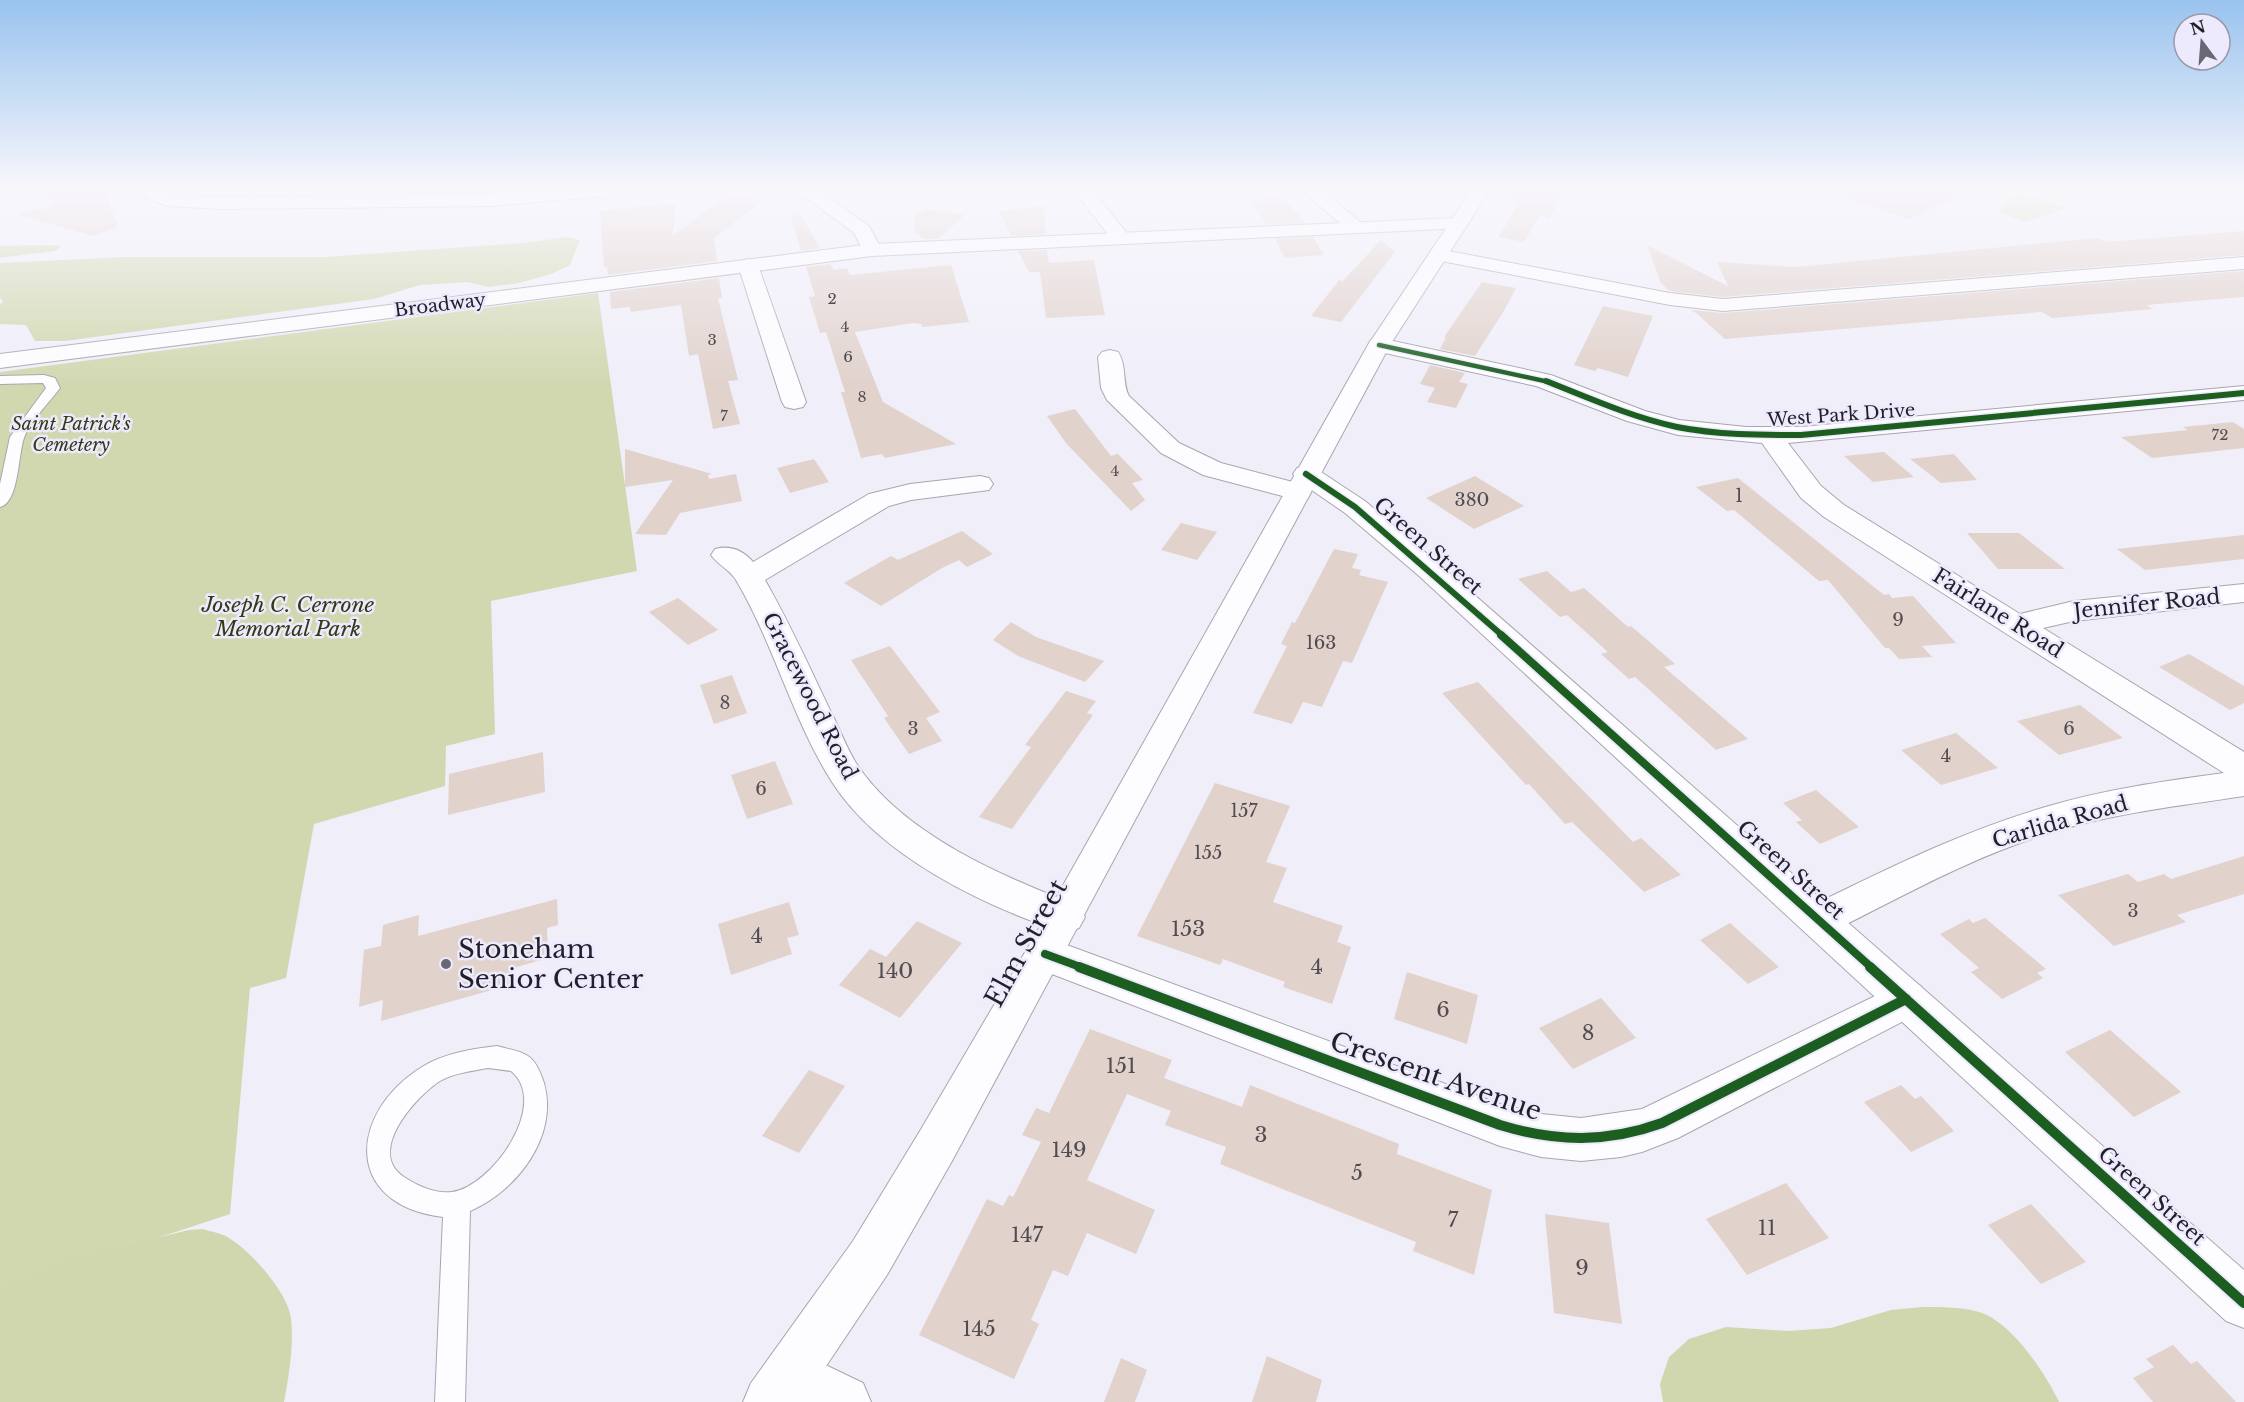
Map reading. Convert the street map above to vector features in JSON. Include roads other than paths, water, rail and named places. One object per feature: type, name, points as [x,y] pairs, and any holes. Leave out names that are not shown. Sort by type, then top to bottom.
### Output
[{"type":"street","name":"Broadway","points":[[0,362],[844,253]]},
{"type":"street","points":[[1438,255],[1670,299],[1723,305],[2244,263]]},
{"type":"street","name":"Elm Street","points":[[780,1388],[870,1257],[1045,954],[1378,345],[1438,255]]},
{"type":"street","points":[[748,265],[794,402]]},
{"type":"street","name":"West Park Drive","points":[[1378,345],[1555,383],[1654,422],[1703,431],[1771,436],[2244,393]]},
{"type":"street","name":"Green Street","points":[[1110,357],[1113,388],[1119,400],[1170,448],[1212,469],[1302,483],[1355,507],[1411,554],[2244,1303]]},
{"type":"street","name":"Fairlane Road","points":[[1771,436],[1806,486],[1834,512],[2244,769]]},
{"type":"street","name":"Gracewood Road","points":[[980,484],[910,492],[879,500],[737,566],[838,762],[872,805],[896,826],[953,864],[1016,899],[1065,917]]},
{"type":"street","name":"Jennifer Road","points":[[2016,625],[2074,611],[2244,593]]},
{"type":"street","name":"Carlida Road","points":[[1819,920],[1951,856],[2026,827],[2107,806],[2244,783]]},
{"type":"street","name":"Crescent Avenue","points":[[1045,954],[1500,1125],[1524,1133],[1574,1141],[1620,1137],[1662,1123],[1906,999]]},
{"type":"street","points":[[780,1388],[844,1402]]},
{"type":"lane","points":[[0,380],[35,378],[44,379],[52,384],[50,395],[17,437],[9,480],[0,503]]},
{"type":"lane","points":[[0,440],[17,437]]},
{"type":"lane","points":[[497,1057],[520,1064],[531,1076],[535,1120],[523,1146],[507,1169],[483,1188],[457,1204],[429,1201],[396,1188],[385,1178],[379,1164],[381,1136],[404,1094],[432,1074],[465,1060],[497,1057]]},
{"type":"lane","points":[[450,1402],[451,1317],[457,1204]]},
{"type":"place","name":"Stoneham Senior Center","points":[[446,964]]},
{"type":"park label","name":"Saint Patrick's Cemetery","points":[[71,434]]},
{"type":"park label","name":"Joseph C. Cerrone Memorial Park","points":[[288,617]]}]
